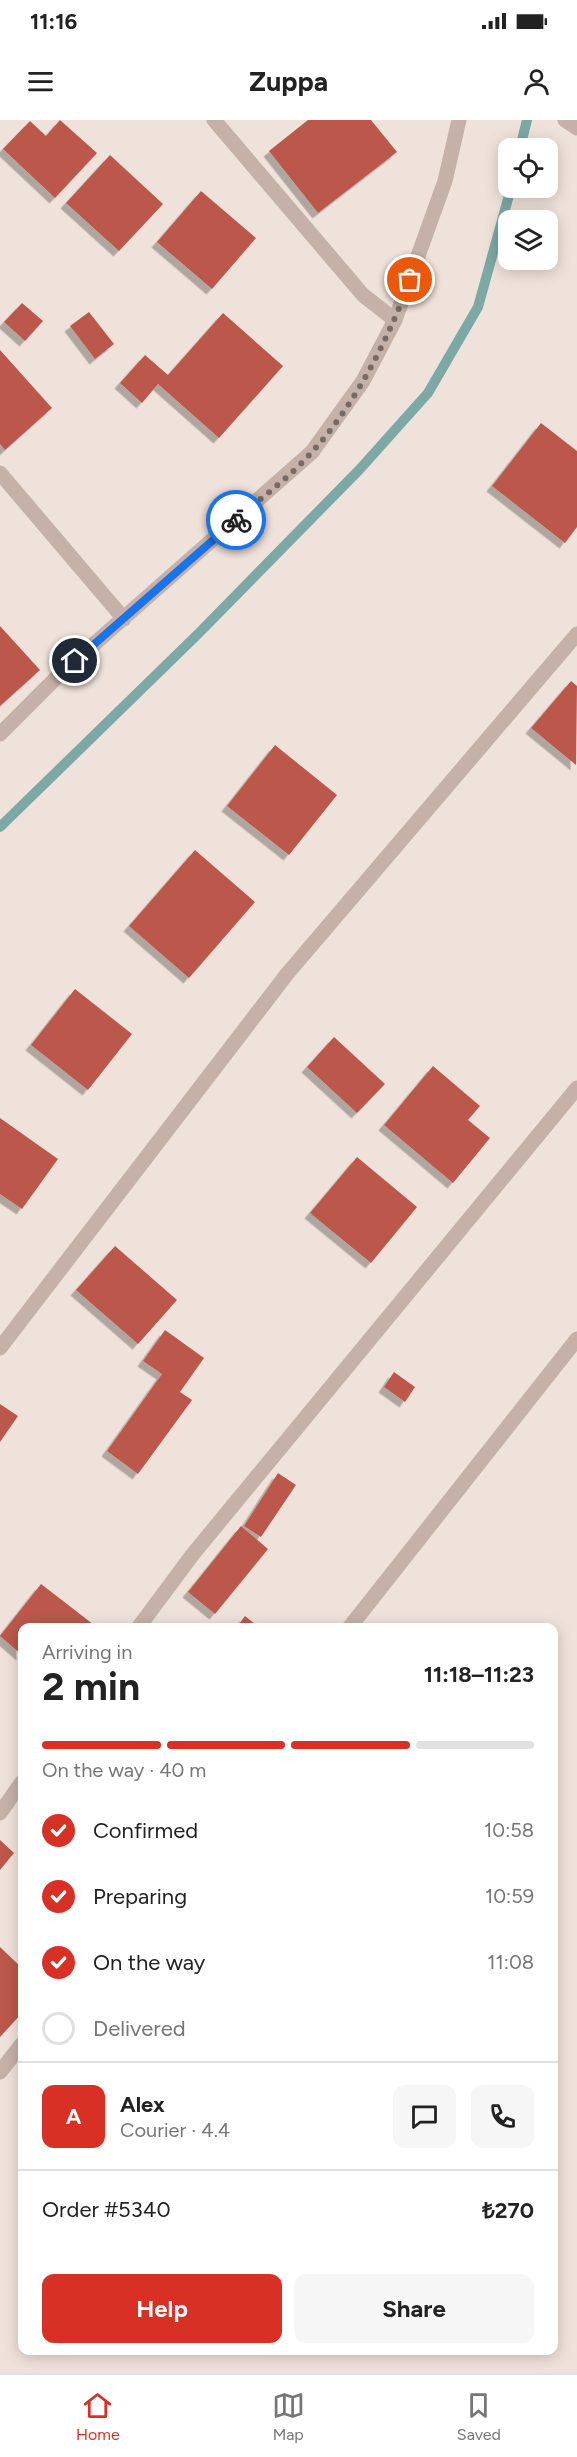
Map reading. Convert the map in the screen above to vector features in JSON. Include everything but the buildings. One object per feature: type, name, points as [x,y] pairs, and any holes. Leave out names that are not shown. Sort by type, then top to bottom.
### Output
[{"type":"street","points":[[214,120],[363,296],[395,320]]},
{"type":"street","points":[[0,734],[59,675],[312,452],[363,381],[395,320],[445,181],[459,120]]},
{"type":"street","points":[[565,120],[577,128]]},
{"type":"street","points":[[0,473],[124,619]]},
{"type":"street","points":[[0,1348],[287,974],[577,634]]},
{"type":"street","points":[[142,1623],[193,1554],[577,1088]]},
{"type":"street","points":[[353,1623],[577,1339]]},
{"type":"street","points":[[0,1813],[18,1788]]},
{"type":"street","points":[[0,2072],[18,2049]]},
{"type":"waterway","points":[[522,138],[527,120]]},
{"type":"waterway","points":[[0,827],[199,633],[360,469],[428,393],[478,307],[508,198]]},
{"type":"way so far","points":[[236,520],[312,452],[363,381],[395,320],[410,280]]},
{"type":"route","points":[[75,661],[236,520]]}]
